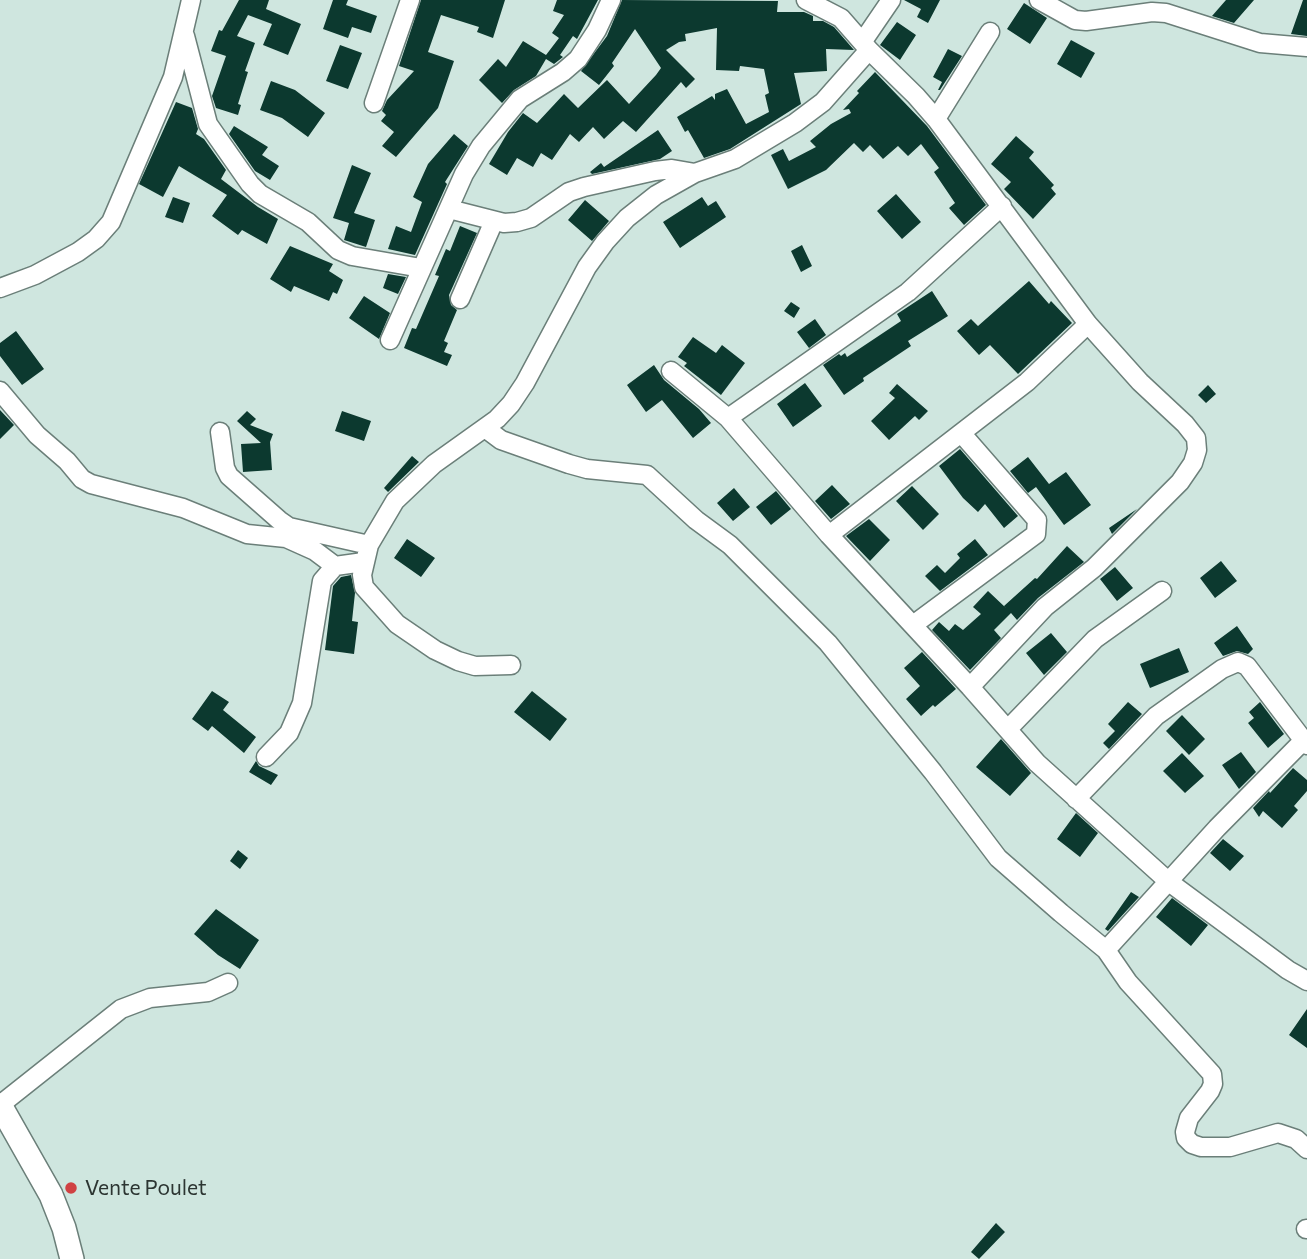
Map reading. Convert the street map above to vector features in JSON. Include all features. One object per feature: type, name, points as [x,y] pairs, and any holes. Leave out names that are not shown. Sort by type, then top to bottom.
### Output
[{"type":"main road","points":[[0,1105],[51,1195],[73,1256]]},
{"type":"street","points":[[0,288],[34,275],[78,252],[96,239],[111,222],[173,77],[191,0]]},
{"type":"street","points":[[374,103],[410,0]]},
{"type":"street","points":[[390,340],[449,209],[481,146],[520,99],[563,72],[578,59],[597,30],[611,0]]},
{"type":"street","points":[[511,665],[475,666],[458,662],[397,625],[364,587],[362,575],[366,554],[395,501],[434,464],[498,419],[518,393],[587,267],[626,218],[656,195],[695,173],[735,159],[795,123],[823,102],[866,45],[891,0]]},
{"type":"street","points":[[1039,0],[1074,20],[1166,13],[1260,43],[1307,47]]},
{"type":"street","points":[[810,1],[841,18],[916,96],[1002,206],[1088,324],[1140,382],[1185,424],[1196,438],[1197,450],[1193,463],[1180,482],[1094,568],[1045,607],[970,687]]},
{"type":"street","points":[[936,119],[990,32]]},
{"type":"street","points":[[184,33],[208,124],[260,194],[308,222],[338,250],[352,256],[422,268]]},
{"type":"street","points":[[449,209],[504,223],[531,218],[569,192],[616,178],[672,169],[695,173]]},
{"type":"street","points":[[728,418],[908,292],[1002,206]]},
{"type":"street","points":[[460,299],[494,221]]},
{"type":"street","points":[[829,535],[1027,383],[1088,324]]},
{"type":"street","points":[[671,371],[728,418],[829,535],[1037,763],[1169,882],[1288,970],[1307,981]]},
{"type":"street","points":[[0,390],[37,435],[91,484],[183,508],[247,534],[286,538],[315,551],[335,566]]},
{"type":"street","points":[[485,428],[501,440],[569,464],[587,469],[647,475],[658,482],[696,520],[730,545],[828,643],[933,772],[998,858],[1107,950],[1128,982],[1212,1074],[1213,1084],[1210,1091],[1189,1118],[1186,1138],[1200,1147],[1230,1147],[1278,1133],[1296,1139],[1307,1149]]},
{"type":"street","points":[[220,432],[225,468],[229,476],[279,520],[289,527],[366,554]]},
{"type":"street","points":[[913,625],[1036,534],[1037,520],[962,434]]},
{"type":"street","points":[[266,757],[289,733],[302,703],[322,581],[335,566],[366,554]]},
{"type":"street","points":[[1008,729],[1095,639],[1162,591]]},
{"type":"street","points":[[1076,799],[1156,716],[1222,669],[1238,662],[1247,666],[1305,743],[1217,828],[1107,950]]},
{"type":"street","points":[[0,1105],[121,1009],[150,998],[208,992],[228,984]]},
{"type":"building","points":[[239,0],[269,0],[266,9],[301,24],[288,55],[263,45],[272,24],[248,15],[237,36],[255,43],[245,71],[248,72],[238,104],[241,105],[238,115],[216,108],[212,96],[226,56],[211,51],[219,30],[222,31]]},
{"type":"building","points":[[333,0],[348,0],[346,5],[377,16],[371,33],[352,27],[348,38],[323,29]]},
{"type":"building","points":[[421,0],[505,0],[493,38],[477,32],[479,27],[441,15],[428,52],[454,61],[438,108],[396,157],[382,146],[394,132],[381,121],[386,115],[382,111],[387,100],[414,71],[399,66]]},
{"type":"building","points":[[557,0],[598,0],[577,39],[573,36],[560,55],[563,57],[554,64],[546,59],[536,76],[514,90],[502,103],[479,80],[498,59],[506,67],[523,41],[546,55],[559,38],[552,33],[564,15],[553,11]]},
{"type":"building","points":[[622,0],[778,1],[777,12],[804,12],[813,16],[813,21],[823,21],[834,27],[854,50],[826,49],[827,71],[794,73],[801,104],[730,149],[704,158],[677,117],[712,96],[715,100],[715,94],[727,89],[746,124],[769,112],[765,95],[769,93],[764,69],[740,66],[739,71],[716,70],[717,28],[685,34],[686,41],[666,50],[695,79],[686,88],[681,82],[636,132],[623,121],[604,139],[593,127],[579,142],[570,134],[552,160],[541,153],[533,167],[517,158],[507,175],[489,164],[523,113],[537,123],[564,94],[578,108],[607,80],[629,104],[656,75],[661,68],[635,29],[612,63],[614,66],[599,85],[581,71],[607,36]]},
{"type":"building","points":[[904,0],[940,0],[928,23],[917,17],[921,9]]},
{"type":"building","points":[[1226,0],[1254,0],[1234,23],[1212,16]]},
{"type":"building","points":[[1303,0],[1307,0],[1307,36],[1291,34]]},
{"type":"building","points":[[1024,3],[1047,18],[1030,44],[1007,29]]},
{"type":"building","points":[[897,22],[916,35],[900,60],[880,45]]},
{"type":"building","points":[[1071,40],[1095,53],[1081,78],[1057,64]]},
{"type":"building","points":[[340,45],[362,53],[348,89],[326,81]]},
{"type":"building","points":[[948,49],[962,56],[938,90],[942,82],[933,77]]},
{"type":"building","points":[[875,72],[927,126],[986,205],[964,225],[949,208],[955,203],[934,172],[939,168],[921,144],[908,156],[898,146],[883,159],[870,145],[863,152],[854,143],[826,170],[788,189],[771,155],[783,149],[789,161],[816,147],[810,141],[831,124],[851,113],[849,109],[843,110]]},
{"type":"building","points":[[271,81],[295,90],[325,113],[308,137],[282,118],[260,110]]},
{"type":"building","points":[[176,102],[192,108],[198,129],[196,134],[204,139],[226,170],[221,179],[278,219],[267,244],[242,230],[238,235],[212,216],[227,195],[179,166],[163,197],[139,184]]},
{"type":"building","points":[[234,126],[268,147],[262,155],[279,166],[270,180],[255,171],[229,134]]},
{"type":"building","points":[[658,130],[672,151],[660,159],[592,174],[590,172],[601,163],[604,167]]},
{"type":"building","points":[[454,134],[468,146],[445,182],[447,184],[415,255],[388,249],[396,226],[411,232],[422,202],[413,197],[428,164]]},
{"type":"building","points":[[1016,136],[1034,152],[1029,158],[1054,185],[1051,188],[1056,194],[1033,219],[1004,189],[1011,182],[991,164]]},
{"type":"building","points":[[352,165],[371,173],[354,213],[375,220],[366,247],[344,240],[349,223],[333,218]]},
{"type":"building","points":[[896,194],[921,222],[902,239],[877,211]]},
{"type":"building","points":[[173,197],[190,203],[183,223],[165,217]]},
{"type":"building","points":[[702,197],[708,206],[716,201],[726,217],[680,248],[663,222]]},
{"type":"building","points":[[585,200],[609,221],[592,241],[568,220]]},
{"type":"building","points":[[460,226],[477,233],[449,295],[451,305],[457,310],[444,341],[448,343],[444,352],[452,355],[447,366],[404,348],[412,328],[416,329],[439,276],[435,275],[446,249],[450,251]]},
{"type":"building","points":[[802,245],[812,266],[801,272],[791,251]]},
{"type":"building","points":[[290,246],[333,264],[329,271],[343,280],[337,294],[333,292],[329,301],[294,286],[291,292],[270,279]]},
{"type":"building","points":[[388,274],[406,277],[398,294],[383,288]]},
{"type":"building","points":[[1029,281],[1049,304],[1051,301],[1072,323],[1018,374],[990,345],[979,355],[957,331],[971,319],[978,326]]},
{"type":"building","points":[[932,291],[948,316],[908,341],[911,346],[863,378],[864,381],[844,395],[823,365],[839,354],[841,356],[845,353],[847,357],[901,321],[897,314]]},
{"type":"building","points":[[364,296],[390,313],[379,339],[349,318]]},
{"type":"building","points":[[791,302],[800,308],[794,318],[784,311]]},
{"type":"building","points":[[815,319],[826,335],[809,348],[797,332]]},
{"type":"building","points":[[16,331],[44,369],[22,385],[0,356],[0,343]]},
{"type":"building","points":[[693,337],[716,353],[722,345],[745,363],[721,395],[684,366],[687,363],[678,357]]},
{"type":"building","points":[[654,365],[664,380],[699,409],[711,423],[693,438],[662,400],[646,412],[627,385]]},
{"type":"building","points":[[805,383],[822,406],[793,427],[777,404]]},
{"type":"building","points":[[897,384],[928,411],[919,420],[915,416],[889,440],[871,421],[895,398],[889,393]]},
{"type":"building","points":[[1208,385],[1216,394],[1206,403],[1198,395]]},
{"type":"building","points":[[0,410],[14,425],[0,439]]},
{"type":"building","points":[[247,411],[256,419],[250,425],[273,434],[270,442],[272,470],[243,472],[241,444],[261,443],[237,421]]},
{"type":"building","points":[[342,411],[371,421],[364,441],[335,431]]},
{"type":"building","points":[[960,449],[1018,516],[1004,528],[985,504],[978,512],[963,498],[939,466]]},
{"type":"building","points":[[412,456],[419,462],[388,492],[384,488]]},
{"type":"building","points":[[1028,457],[1049,484],[1066,472],[1091,505],[1064,525],[1036,487],[1028,493],[1010,471]]},
{"type":"building","points":[[832,485],[850,504],[831,519],[815,501]]},
{"type":"building","points":[[912,486],[939,514],[923,530],[896,501]]},
{"type":"building","points":[[734,488],[750,507],[733,521],[717,503]]},
{"type":"building","points":[[776,491],[791,509],[771,525],[756,507]]},
{"type":"building","points":[[1137,509],[1112,534],[1109,528]]},
{"type":"building","points":[[869,519],[890,540],[870,561],[846,536]]},
{"type":"building","points":[[407,539],[435,558],[421,577],[394,558]]},
{"type":"building","points":[[975,539],[988,555],[940,591],[925,576],[937,565],[945,573],[960,558],[957,554]]},
{"type":"building","points":[[1067,546],[1084,562],[1038,598],[1017,620],[1011,613],[994,630],[1001,638],[970,670],[932,630],[939,622],[949,631],[955,624],[963,630],[981,614],[973,607],[988,591],[1006,608],[1004,606],[1037,579]]},
{"type":"building","points":[[1221,561],[1237,581],[1215,598],[1200,578]]},
{"type":"building","points":[[1115,567],[1133,588],[1117,601],[1100,579]]},
{"type":"building","points":[[351,575],[355,593],[352,621],[358,622],[354,654],[325,650],[333,586],[341,577]]},
{"type":"building","points":[[1237,626],[1253,649],[1248,654],[1237,651],[1223,656],[1214,643]]},
{"type":"building","points":[[1051,633],[1067,652],[1044,675],[1026,653]]},
{"type":"building","points":[[1179,648],[1189,672],[1150,688],[1140,664]]},
{"type":"building","points":[[922,652],[956,689],[921,716],[906,699],[920,686],[904,668]]},
{"type":"building","points":[[212,691],[229,702],[223,710],[256,737],[244,753],[212,726],[208,731],[192,719]]},
{"type":"building","points":[[532,691],[567,719],[550,741],[514,712]]},
{"type":"building","points":[[1128,702],[1142,714],[1109,749],[1103,743],[1115,731],[1108,724]]},
{"type":"building","points":[[1260,702],[1284,734],[1268,748],[1248,723],[1254,718],[1249,712]]},
{"type":"building","points":[[1182,715],[1205,739],[1189,755],[1166,731]]},
{"type":"building","points":[[1001,739],[1031,773],[1010,796],[976,767]]},
{"type":"building","points":[[1241,752],[1256,772],[1239,789],[1222,765]]},
{"type":"building","points":[[1182,753],[1204,776],[1185,793],[1163,771]]},
{"type":"building","points":[[256,761],[259,766],[278,775],[271,785],[249,772]]},
{"type":"building","points":[[1293,768],[1307,780],[1307,791],[1294,806],[1298,810],[1282,828],[1263,811],[1259,817],[1253,808]]},
{"type":"building","points":[[1076,813],[1098,833],[1080,857],[1057,839]]},
{"type":"building","points":[[1223,839],[1244,856],[1230,871],[1210,853]]},
{"type":"building","points":[[238,850],[248,858],[240,869],[230,861]]},
{"type":"building","points":[[1131,892],[1139,897],[1108,931],[1105,929]]},
{"type":"building","points":[[1172,898],[1208,925],[1191,946],[1156,917]]},
{"type":"building","points":[[216,909],[259,940],[240,969],[218,955],[194,934]]},
{"type":"building","points":[[1307,1009],[1307,1048],[1289,1035]]},
{"type":"building","points":[[996,1223],[1005,1232],[979,1259],[971,1252]]},
{"type":"place","name":"Vente Poulet","points":[[71,1188]]}]
